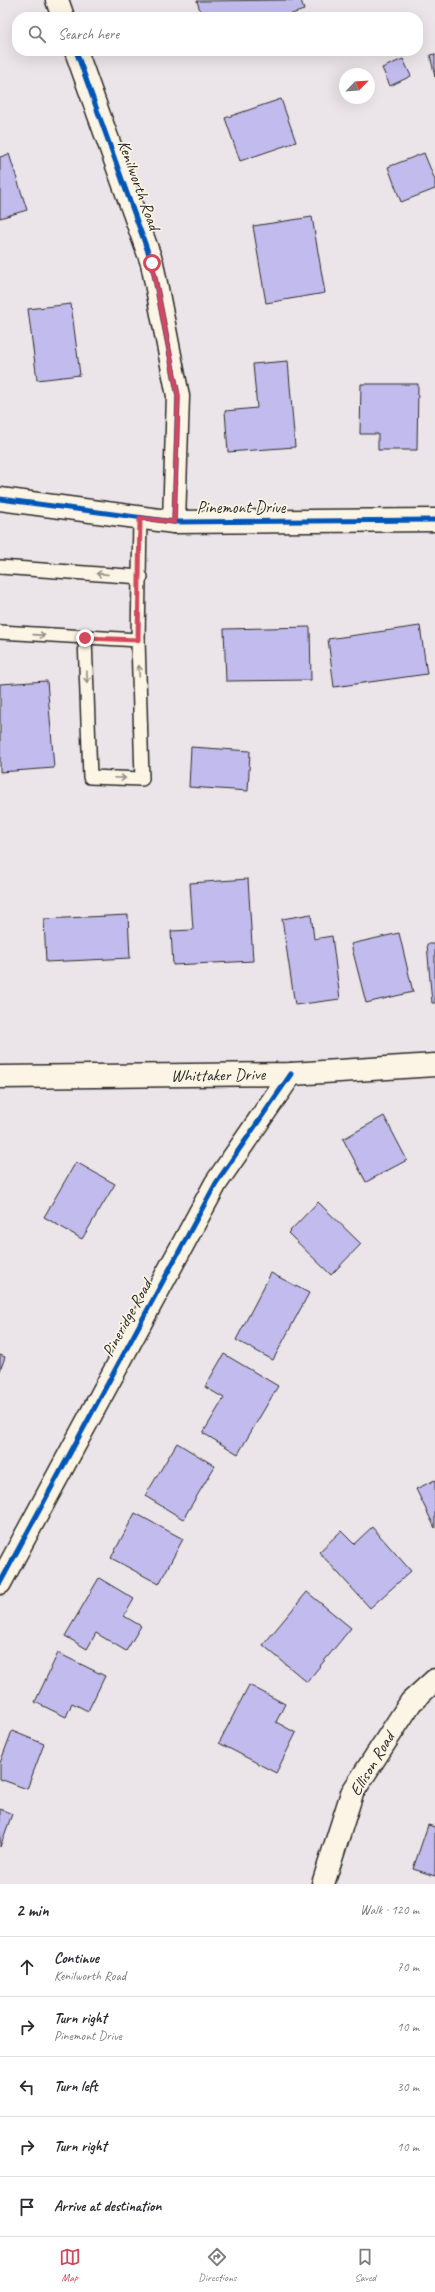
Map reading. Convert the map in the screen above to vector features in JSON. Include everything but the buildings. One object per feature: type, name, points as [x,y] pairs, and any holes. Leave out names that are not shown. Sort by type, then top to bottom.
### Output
[{"type":"street","points":[[57,0],[61,12]]},
{"type":"street","name":"Kenilworth Road","points":[[78,56],[152,263],[178,396],[174,522]]},
{"type":"street","name":"Pinemont Drive","points":[[0,499],[174,522],[435,520]]},
{"type":"street","name":"Whittaker Drive","points":[[0,1077],[291,1074],[435,1065]]},
{"type":"street","name":"Pineridge Road","points":[[0,1583],[216,1183],[291,1074]]},
{"type":"street","name":"Ellison Road","points":[[322,1884],[352,1793],[411,1702],[435,1680]]},
{"type":"lane","points":[[85,638],[90,777],[142,779],[138,640],[141,577],[140,518]]},
{"type":"lane","points":[[0,566],[141,577]]},
{"type":"lane","points":[[0,632],[138,640]]},
{"type":"cycle path","points":[[78,56],[152,263],[178,396],[174,522]]},
{"type":"cycle path","points":[[0,499],[174,522],[435,520]]},
{"type":"cycle path","points":[[0,1583],[216,1183],[291,1074]]},
{"type":"route","points":[[85,638],[138,640],[141,577],[140,518],[174,522],[178,396],[152,263]]}]
